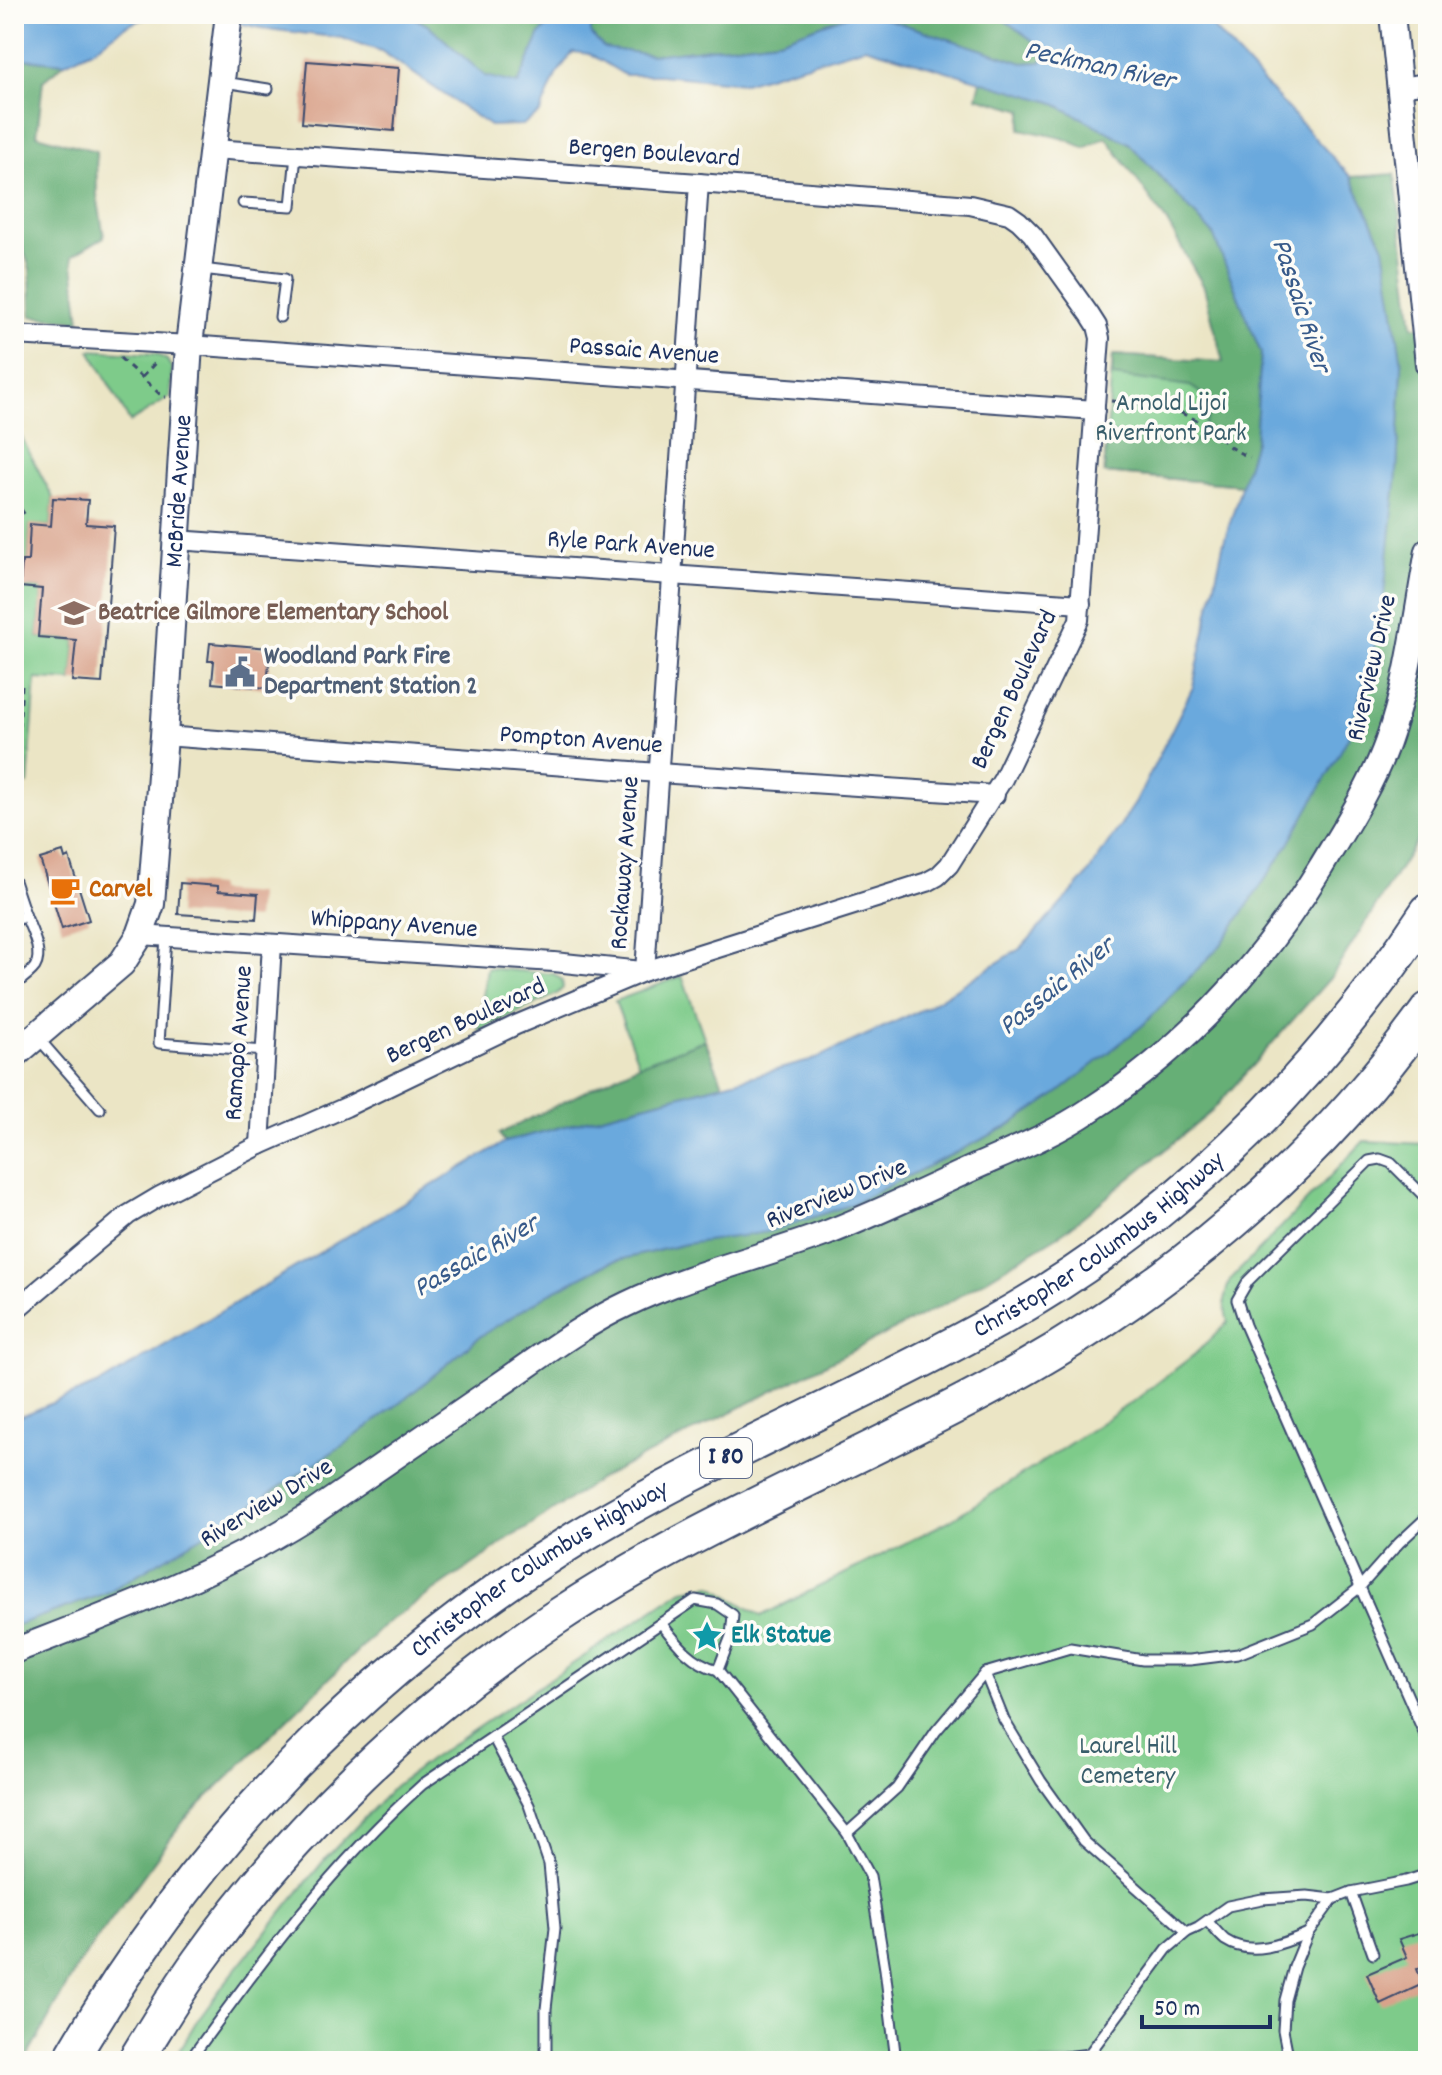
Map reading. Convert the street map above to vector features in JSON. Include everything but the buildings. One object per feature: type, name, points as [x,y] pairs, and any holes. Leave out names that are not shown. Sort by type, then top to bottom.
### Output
[{"type":"highway","name":"Christopher Columbus Highway","points":[[70,2061],[127,1968],[201,1867],[284,1773],[375,1686],[475,1607],[579,1537],[688,1477],[952,1345],[1046,1292],[1097,1258],[1195,1181],[1284,1096],[1362,1006],[1428,911]]},
{"type":"highway","name":"Christopher Columbus Highway","points":[[135,2061],[198,1963],[274,1867],[359,1777],[453,1693],[552,1620],[605,1587],[709,1529],[991,1387],[1100,1323],[1204,1247],[1297,1163],[1383,1068],[1428,1010]]},
{"type":"main road","name":"McBride Avenue","points":[[14,1055],[153,936],[151,904],[189,345],[228,24]]},
{"type":"street","points":[[1392,14],[1428,364]]},
{"type":"street","points":[[1399,87],[1428,83]]},
{"type":"street","name":"Bergen Boulevard","points":[[14,1311],[128,1215],[260,1145],[516,1025],[645,971],[938,876],[949,865],[995,795],[1079,620],[1100,338],[1097,326],[1032,234],[1009,214],[970,205],[213,149]]},
{"type":"street","name":"Rockaway Avenue","points":[[645,971],[699,183]]},
{"type":"street","name":"Passaic Avenue","points":[[14,335],[686,381],[1095,405]]},
{"type":"street","name":"Ryle Park Avenue","points":[[176,540],[1081,604]]},
{"type":"street","name":"Riverview Drive","points":[[14,1651],[164,1592],[274,1538],[559,1345],[624,1305],[658,1290],[785,1248],[868,1216],[1050,1133],[1123,1088],[1189,1033],[1248,971],[1295,909],[1354,813],[1379,764],[1396,712],[1428,551]]},
{"type":"street","name":"Pompton Avenue","points":[[164,736],[995,795]]},
{"type":"street","name":"Whippany Avenue","points":[[153,936],[554,962],[645,971]]},
{"type":"street","name":"Ramapo Avenue","points":[[260,1145],[272,944]]},
{"type":"lane","points":[[221,81],[268,89]]},
{"type":"lane","points":[[243,203],[291,206],[296,155]]},
{"type":"lane","points":[[198,269],[285,279],[280,317]]},
{"type":"lane","points":[[14,881],[38,954],[31,971],[14,985]]},
{"type":"lane","points":[[14,923],[25,914]]},
{"type":"lane","points":[[153,936],[159,1043],[266,1051]]},
{"type":"lane","points":[[36,1036],[100,1109]]},
{"type":"lane","points":[[1428,1200],[1391,1163],[1380,1159],[1369,1161],[1248,1281],[1237,1300],[1245,1325],[1428,1742]]},
{"type":"lane","points":[[847,1833],[897,1788],[936,1731],[985,1673],[1070,1648],[1143,1660],[1190,1660],[1238,1654],[1313,1624],[1359,1588],[1428,1516]]},
{"type":"lane","points":[[189,2061],[261,1962],[333,1873],[384,1818],[423,1784],[695,1600],[717,1604],[733,1615],[731,1636],[718,1670]]},
{"type":"lane","points":[[661,1623],[681,1649],[704,1667],[718,1670],[847,1833],[870,1876],[896,2061]]},
{"type":"lane","points":[[985,1673],[1004,1720],[1041,1781],[1084,1841],[1187,1932]]},
{"type":"lane","points":[[493,1737],[529,1805],[549,1864],[555,1928],[546,2009],[546,2061]]},
{"type":"lane","points":[[1035,2061],[1090,2057],[1167,1949],[1228,1906],[1262,1899],[1307,1896],[1333,1899],[1428,1874]]},
{"type":"lane","points":[[1351,1892],[1373,1954]]},
{"type":"lane","points":[[1289,2061],[1283,2030],[1285,2000],[1308,1933],[1333,1899]]},
{"type":"lane","points":[[1207,1921],[1226,1940],[1262,1948],[1308,1933]]},
{"type":"path","points":[[118,341],[118,356],[163,397],[186,398]]},
{"type":"path","points":[[1095,405],[1167,405],[1212,426],[1220,440],[1232,450],[1250,457]]},
{"type":"path","points":[[14,499],[27,518]]},
{"type":"path","points":[[14,773],[22,686]]},
{"type":"green space","points":[[409,14],[559,14],[540,34],[518,84],[485,76],[429,26]]},
{"type":"green space","points":[[591,14],[852,14],[779,40],[652,55],[604,48],[591,34]]},
{"type":"green space","points":[[871,14],[996,14],[1046,50],[1042,62],[1023,63]]},
{"type":"green space","points":[[14,58],[65,63],[43,81],[37,135],[96,151],[97,195],[104,237],[72,256],[80,321],[31,316],[30,269],[14,221]]},
{"type":"green space","points":[[981,81],[1052,102],[1129,143],[1213,234],[1261,353],[1255,441],[1242,485],[1104,473],[1107,433],[1197,441],[1208,417],[1206,396],[1190,386],[1112,376],[1113,355],[1223,362],[1204,287],[1167,222],[1106,137],[1085,148],[1062,138],[1020,129],[1023,110],[977,97]]},
{"type":"green space","points":[[1395,174],[1413,326],[1428,326],[1428,823],[1332,976],[1210,1113],[1064,1232],[951,1301],[601,1478],[385,1624],[185,1819],[80,1962],[25,2061],[14,2061],[14,1626],[106,1593],[234,1517],[346,1443],[482,1335],[550,1293],[610,1262],[850,1205],[1007,1127],[1058,1093],[1143,1025],[1220,946],[1289,844],[1389,545],[1397,472],[1402,365],[1384,247],[1351,177]]},
{"type":"green space","points":[[90,350],[156,354],[167,360],[172,369],[170,397],[130,422]]},
{"type":"green space","name":"Arnold Lijoi Riverfront Park","points":[[1113,355],[1260,365],[1255,441],[1242,485],[1104,473]]},
{"type":"green space","points":[[16,427],[53,498],[51,526],[30,525],[28,561],[22,561],[20,587],[42,589],[38,637],[76,640],[72,681],[36,679],[28,784],[14,783]]},
{"type":"green space","points":[[487,968],[554,974],[562,980],[563,988],[557,994],[478,1031]]},
{"type":"green space","points":[[682,976],[705,1040],[639,1065],[615,1001]]},
{"type":"green space","points":[[705,1040],[723,1084],[505,1142],[499,1134],[638,1065]]},
{"type":"green space","name":"Laurel Hill Cemetery","points":[[1364,1141],[1428,1142],[1428,2061],[173,2061],[224,1984],[326,1858],[395,1786],[683,1590],[711,1585],[761,1616],[947,1522],[1036,1466],[1138,1398],[1195,1354],[1228,1322],[1225,1300],[1230,1280]]},
{"type":"water","points":[[14,14],[157,14],[126,26],[92,50],[65,63],[14,58]]},
{"type":"water","points":[[193,14],[407,14],[429,26],[485,76],[518,84],[540,34],[559,14],[591,14],[591,34],[604,48],[652,55],[779,40],[852,14],[871,14],[1023,63],[1042,62],[1046,50],[996,14],[1200,14],[1351,177],[1384,247],[1402,365],[1397,472],[1381,623],[1348,738],[1289,844],[1220,946],[1143,1025],[1058,1093],[1007,1127],[850,1205],[768,1232],[686,1244],[610,1262],[550,1293],[482,1335],[346,1443],[234,1517],[106,1593],[14,1626],[14,1419],[103,1382],[505,1142],[810,1061],[925,1008],[1021,948],[1085,878],[1136,802],[1193,687],[1223,545],[1255,441],[1261,353],[1213,234],[1129,143],[1052,102],[865,47],[744,83],[625,75],[590,54],[573,52],[556,75],[540,113],[522,125],[490,126],[381,51],[342,38],[267,29]]},
{"type":"place","name":"Beatrice Gilmore Elementary School","points":[[74,613]]},
{"type":"place","name":"Woodland Park Fire Department Station 2","points":[[240,672]]},
{"type":"place","name":"Carvel","points":[[65,890]]},
{"type":"place","name":"Elk Statue","points":[[707,1636]]},
{"type":"water label","name":"Peckman River","points":[[1099,68]]},
{"type":"water label","name":"Passaic River","points":[[1299,306]]},
{"type":"water label","name":"Passaic River","points":[[1058,988]]},
{"type":"water label","name":"Passaic River","points":[[477,1258]]}]
